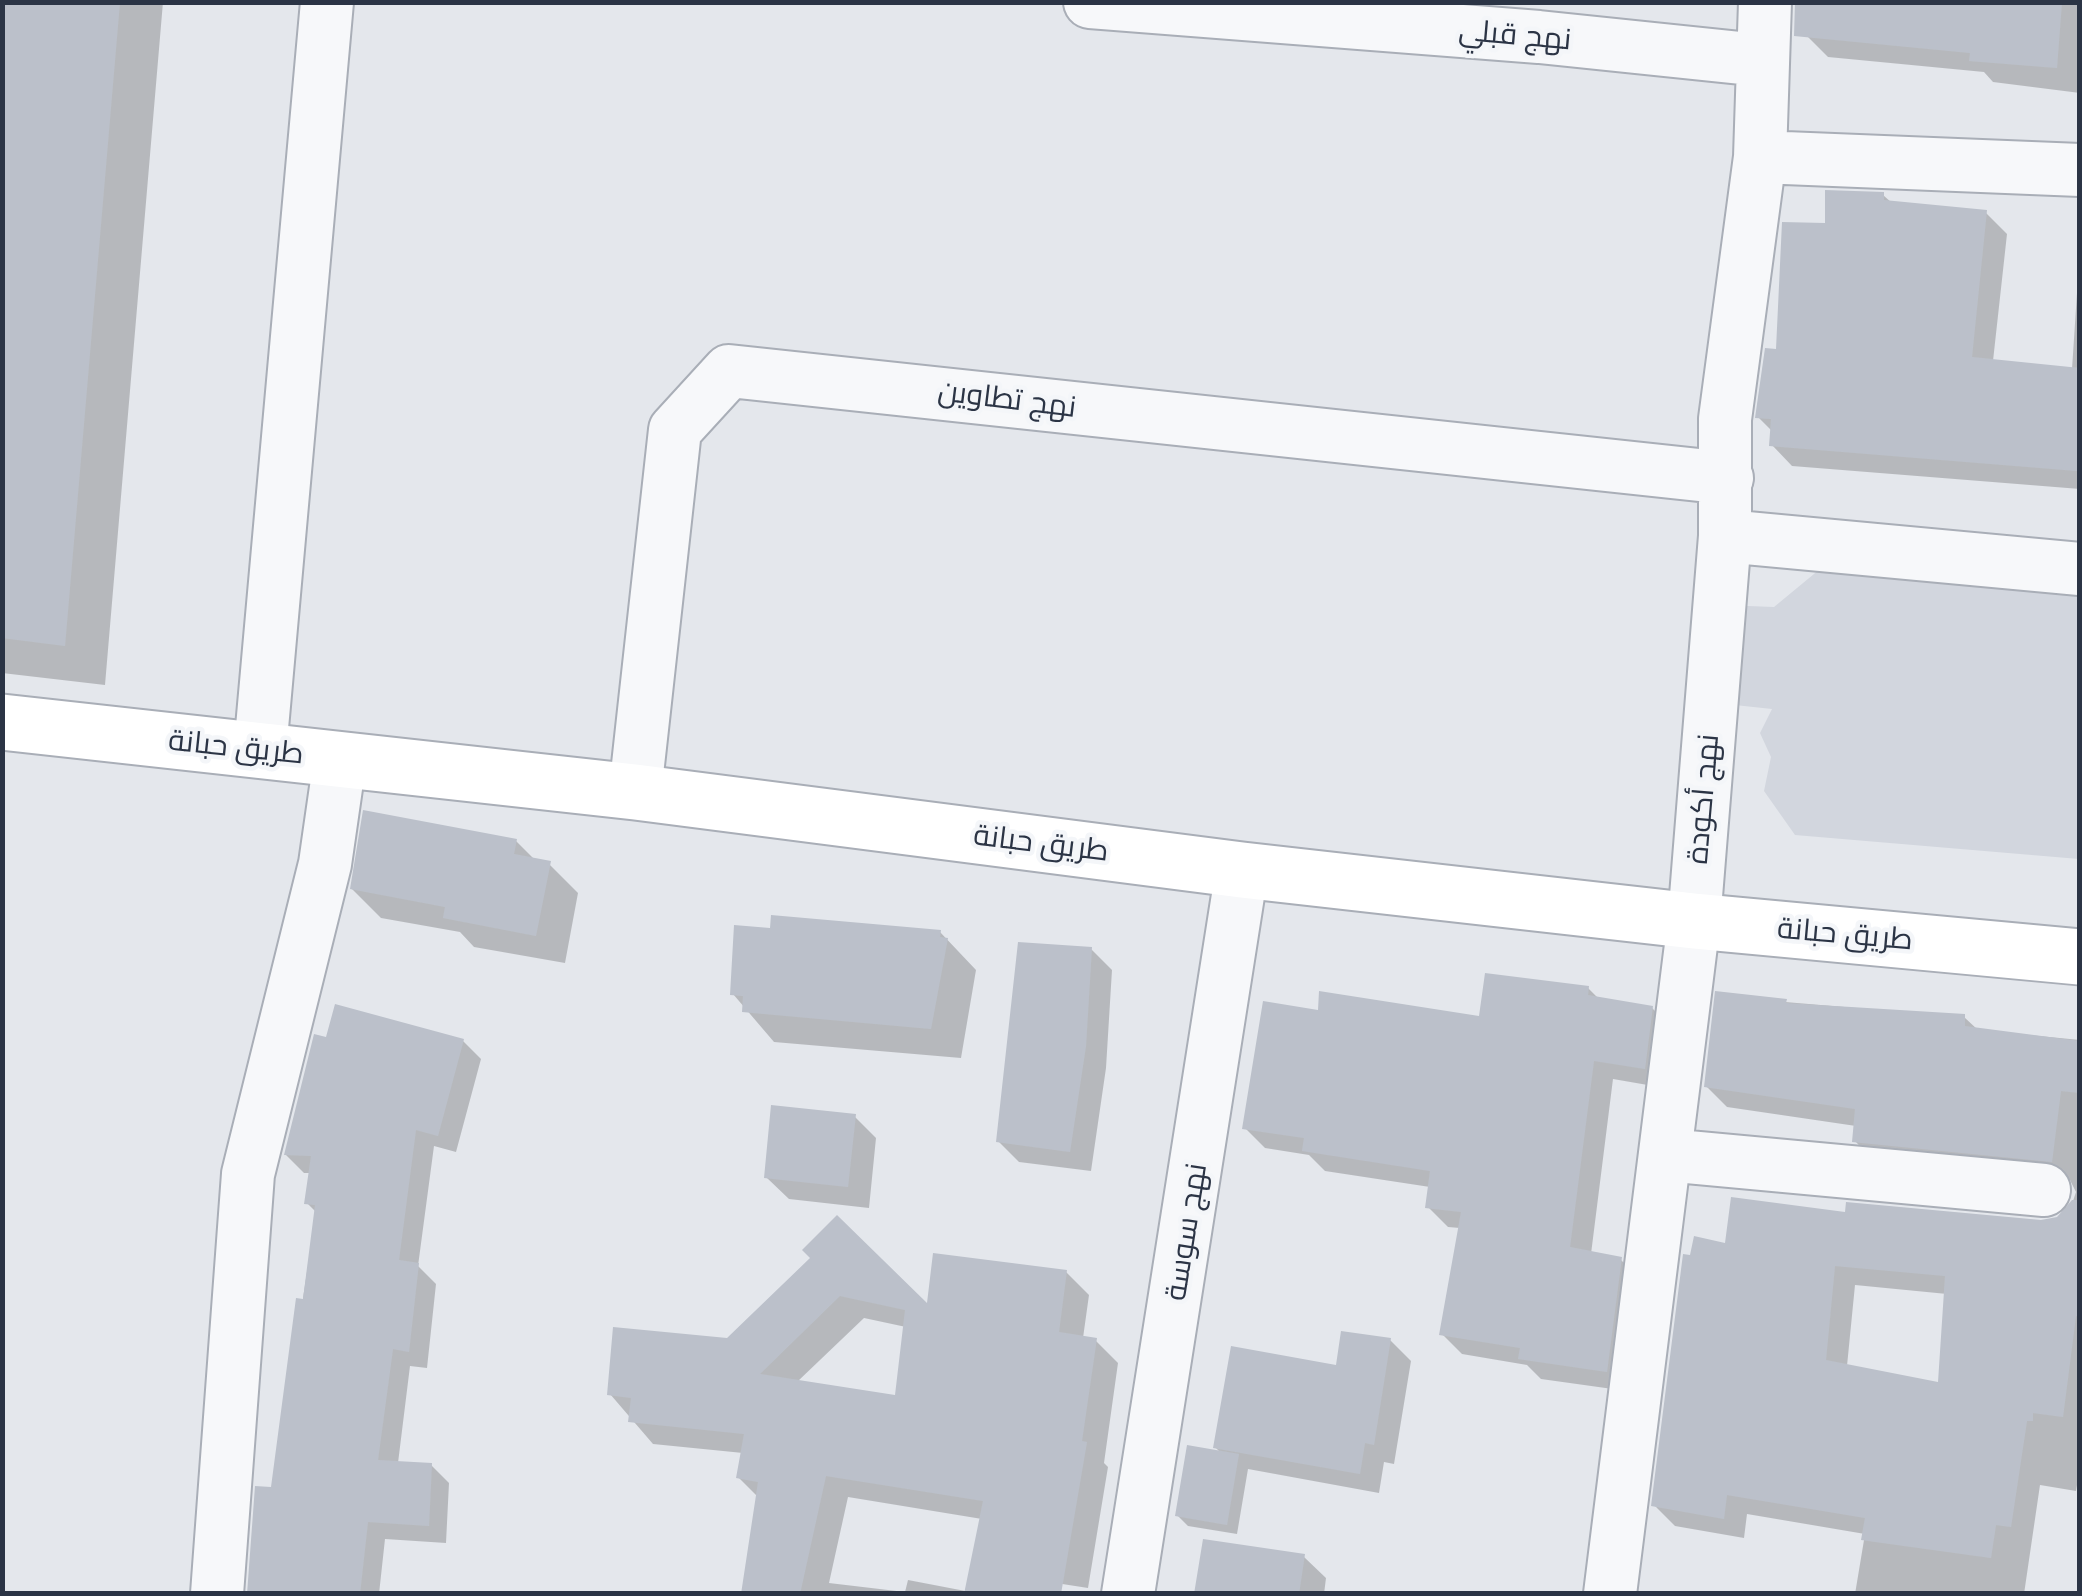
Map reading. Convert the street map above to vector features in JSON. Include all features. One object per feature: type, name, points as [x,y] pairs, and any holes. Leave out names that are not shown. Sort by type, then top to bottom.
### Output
[{"type":"street","points":[[260,750],[327,2]]},
{"type":"street","name":"نهج قبلي","points":[[1090,2],[1539,37],[1760,60]]},
{"type":"street","name":"نهج أكودة","points":[[1610,1594],[1694,921],[1725,536],[1725,419],[1760,157],[1760,60],[1765,2]]},
{"type":"street","points":[[1760,157],[2080,170]]},
{"type":"street","name":"نهج تطاوين","points":[[634,792],[675,430],[729,371],[1728,478]]},
{"type":"street","points":[[1725,536],[2080,569]]},
{"type":"street","name":"طريق حبانة","points":[[2,722],[634,792],[1242,870],[1694,921],[2080,957]]},
{"type":"street","points":[[218,1594],[248,1174],[325,864],[340,760]]},
{"type":"street","name":"نهج سوسة","points":[[1128,1594],[1242,870]]},
{"type":"street","points":[[1666,1155],[2044,1190]]},
{"type":"shaded area","points":[[1820,569],[2079,593],[2079,859],[1795,835],[1764,791],[1771,757],[1760,733],[1772,709],[1716,703],[1722,605],[1774,607]]},
{"type":"building","points":[[2,2],[120,2],[65,646],[2,638]]},
{"type":"building","points":[[1795,2],[2062,2],[2057,68],[1969,61],[1970,53],[1794,36]]},
{"type":"building","points":[[1825,190],[1884,192],[1884,200],[1987,210],[1972,357],[2080,368],[2077,471],[1769,446],[1771,419],[1755,418],[1765,348],[1776,349],[1782,222],[1825,223]]},
{"type":"building","points":[[363,810],[517,839],[514,854],[551,861],[536,936],[443,918],[445,907],[350,889]]},
{"type":"building","points":[[771,915],[941,930],[940,937],[948,938],[931,1029],[742,1012],[743,996],[730,995],[734,925],[770,928]]},
{"type":"building","points":[[1018,942],[1092,947],[1086,1046],[1070,1152],[996,1142]]},
{"type":"building","points":[[1485,973],[1589,986],[1588,995],[1653,1006],[1645,1069],[1594,1061],[1570,1247],[1622,1257],[1607,1372],[1518,1359],[1520,1348],[1439,1335],[1461,1212],[1425,1208],[1430,1171],[1302,1151],[1304,1138],[1242,1129],[1263,1001],[1318,1010],[1319,991],[1479,1016]]},
{"type":"building","points":[[1715,991],[1787,999],[1786,1003],[1965,1014],[1965,1026],[2080,1041],[2080,1093],[2061,1091],[2052,1162],[1852,1142],[1855,1109],[1704,1087]]},
{"type":"building","points":[[335,1004],[464,1039],[438,1136],[416,1130],[399,1260],[419,1263],[409,1352],[393,1349],[378,1460],[432,1463],[429,1526],[368,1522],[360,1594],[247,1594],[255,1486],[271,1487],[296,1298],[303,1299],[315,1205],[304,1204],[311,1156],[284,1155],[314,1034],[326,1037]]},
{"type":"building","points":[[771,1105],[856,1114],[848,1187],[764,1178]]},
{"type":"building","points":[[1731,1197],[1845,1212],[1846,1202],[2041,1220],[2057,1217],[2072,1200],[2080,1200],[2080,1317],[2076,1316],[2063,1417],[2033,1413],[2033,1421],[2027,1421],[2011,1527],[1996,1525],[1991,1558],[1861,1540],[1865,1518],[1727,1495],[1724,1519],[1651,1506],[1683,1254],[1690,1255],[1694,1236],[1725,1243]],"holes":[[[1835,1266],[1945,1276],[1938,1382],[1826,1360]]]},
{"type":"building","points":[[837,1215],[927,1303],[933,1253],[1067,1270],[1059,1332],[1097,1338],[1082,1441],[1087,1442],[1061,1594],[964,1594],[983,1501],[826,1476],[800,1594],[741,1594],[758,1482],[736,1478],[744,1434],[628,1422],[631,1398],[607,1395],[613,1327],[727,1338],[810,1258],[802,1250]],"holes":[[[840,1296],[905,1310],[895,1395],[760,1374]]]},
{"type":"building","points":[[1341,1331],[1391,1338],[1374,1445],[1365,1443],[1360,1474],[1213,1448],[1231,1346],[1336,1365]]},
{"type":"building","points":[[1187,1445],[1239,1454],[1227,1525],[1175,1516]]},
{"type":"building","points":[[1203,1539],[1305,1554],[1299,1594],[1194,1594]]}]
